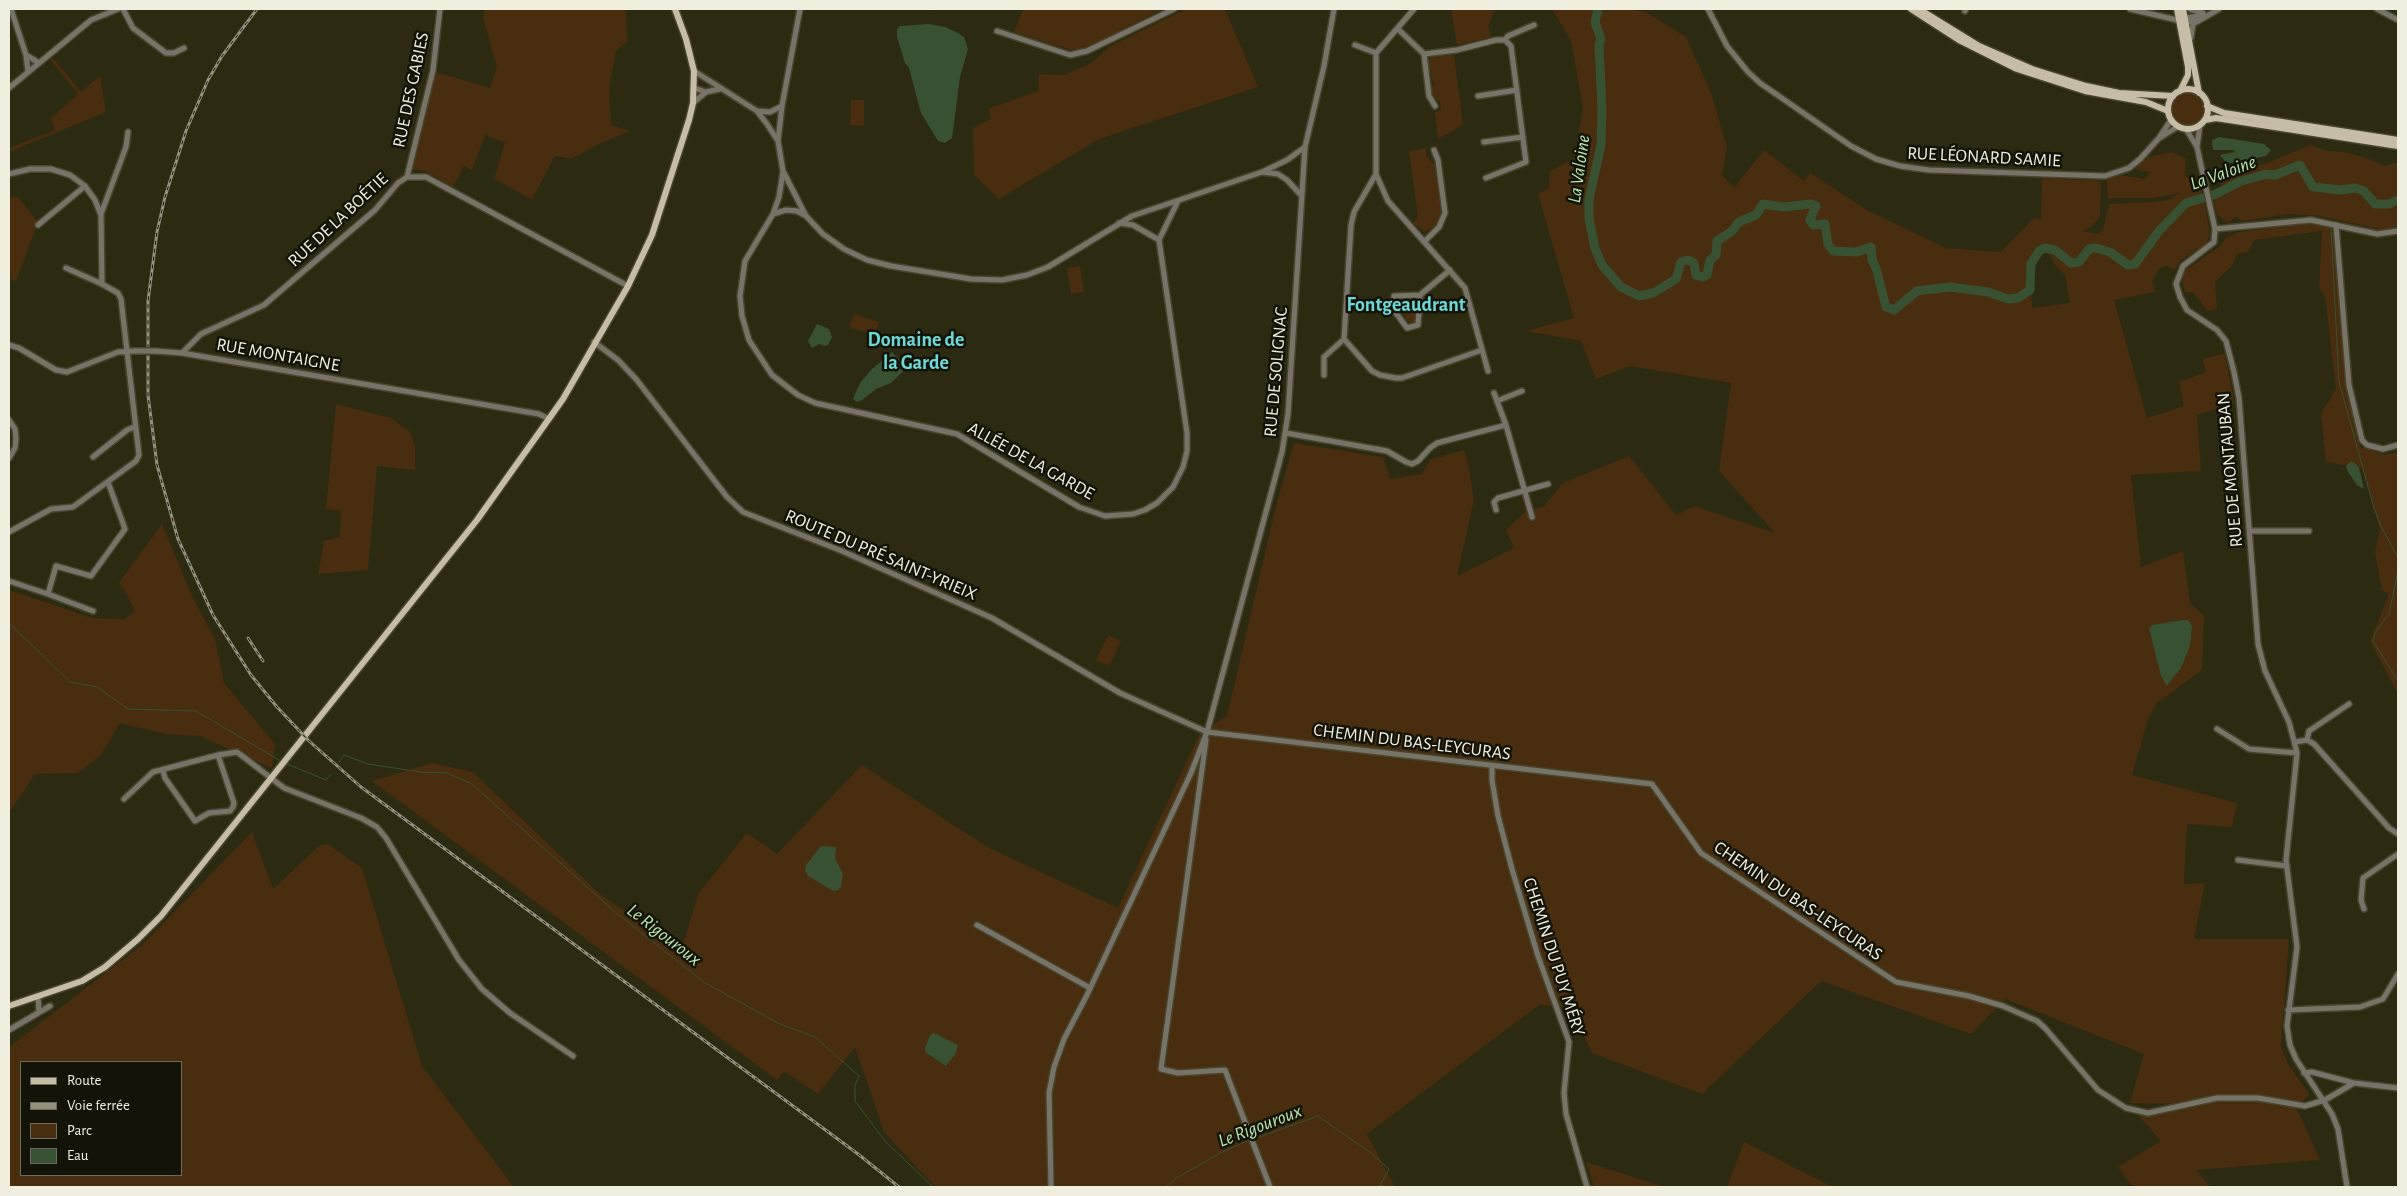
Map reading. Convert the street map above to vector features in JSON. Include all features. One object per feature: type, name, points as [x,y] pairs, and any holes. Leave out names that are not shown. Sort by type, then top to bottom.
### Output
[{"type":"main road","points":[[9,1006],[82,981],[105,967],[138,939],[161,916],[477,520],[549,419],[628,286],[652,235],[693,103],[694,71],[686,39],[675,9]]},
{"type":"main road","points":[[1911,9],[1959,40],[2017,68],[2085,91],[2146,102],[2168,111]]},
{"type":"main road","points":[[1919,9],[1979,46],[2032,69],[2086,86],[2119,93],[2173,96]]},
{"type":"main road","points":[[2177,9],[2184,20],[2191,42],[2198,93],[2207,106],[2224,113],[2398,140]]},
{"type":"main road","points":[[2184,9],[2188,75],[2180,91],[2173,96],[2168,111],[2171,120],[2178,127],[2186,129],[2216,118],[2398,146]]},
{"type":"main road","points":[[2180,91],[2189,90],[2198,93]]},
{"type":"main road","points":[[2202,122],[2207,106]]},
{"type":"street","points":[[11,9],[26,55],[28,72]]},
{"type":"street","points":[[9,88],[91,20],[118,9]]},
{"type":"street","points":[[123,9],[133,28],[166,53],[174,53],[184,48]]},
{"type":"street","name":"RUE DES GABIES","points":[[407,177],[433,70],[440,9]]},
{"type":"street","points":[[778,141],[782,106],[800,9]]},
{"type":"street","points":[[997,31],[1070,55],[1087,52],[1174,9]]},
{"type":"street","name":"RUE DE SOLIGNAC","points":[[1207,732],[1286,433],[1305,147],[1324,66],[1334,9]]},
{"type":"street","points":[[1414,9],[1376,52],[1376,174],[1388,201],[1465,288],[1488,371]]},
{"type":"street","name":"RUE LÉONARD SAMIE","points":[[1708,9],[1727,46],[1748,72],[1760,83],[1852,146],[1889,164],[1929,170],[2106,176],[2129,168],[2159,138]]},
{"type":"street","points":[[2130,9],[2184,20],[2198,20]]},
{"type":"street","points":[[2190,9],[2206,14]]},
{"type":"street","points":[[2184,20],[2219,9]]},
{"type":"street","points":[[2376,9],[2398,20]]},
{"type":"street","points":[[2191,42],[2191,29],[2206,14]]},
{"type":"street","points":[[1424,54],[1457,50],[1505,40],[1508,36],[1534,25]]},
{"type":"street","points":[[1398,28],[1424,54],[1429,96],[1435,106]]},
{"type":"street","points":[[1486,178],[1526,162],[1511,46],[1505,40]]},
{"type":"street","points":[[1355,45],[1376,52]]},
{"type":"street","points":[[26,55],[38,63]]},
{"type":"street","name":"ALLÉE DE LA GARDE","points":[[694,71],[720,89],[732,93],[757,111],[778,141],[783,171],[806,216],[823,234],[844,249],[867,260],[891,266],[971,279],[1002,280],[1027,275],[1048,267],[1132,216],[1262,172],[1288,160],[1305,147]]},
{"type":"street","points":[[694,88],[706,92]]},
{"type":"street","points":[[693,103],[706,92],[720,89]]},
{"type":"street","points":[[1478,96],[1517,90]]},
{"type":"street","points":[[757,111],[770,112],[782,106]]},
{"type":"street","points":[[2159,138],[2171,120]]},
{"type":"street","points":[[2197,147],[2202,122]]},
{"type":"street","points":[[2159,138],[2178,127]]},
{"type":"street","points":[[2186,129],[2197,147],[2216,229],[2311,220],[2377,234],[2398,231]]},
{"type":"street","points":[[100,215],[126,147],[128,132]]},
{"type":"street","points":[[1484,142],[1522,137]]},
{"type":"street","points":[[1424,242],[1439,227],[1445,213],[1438,160],[1434,150]]},
{"type":"street","points":[[9,174],[30,169],[51,169],[70,175],[85,186],[95,200],[100,215],[102,284]]},
{"type":"street","name":"ALLÉE DE LA GARDE","points":[[783,171],[779,197],[773,214],[762,229],[745,261],[740,296],[742,316],[749,340],[772,375],[798,395],[815,403],[957,434],[1079,507],[1105,516],[1132,514],[1145,510],[1157,503],[1173,487],[1184,467],[1187,451],[1187,433],[1159,240]]},
{"type":"street","points":[[1262,172],[1282,177],[1301,195]]},
{"type":"street","points":[[1324,375],[1324,357],[1344,339],[1351,226],[1354,212],[1376,174]]},
{"type":"street","name":"RUE DE LA BOÉTIE","points":[[182,353],[201,334],[264,305],[375,210],[398,183],[407,177],[426,177],[628,286]]},
{"type":"street","points":[[38,226],[85,186]]},
{"type":"street","points":[[1119,223],[1133,225],[1159,240],[1178,201]]},
{"type":"street","points":[[773,214],[786,210],[798,211],[806,216]]},
{"type":"street","points":[[2336,225],[2348,385],[2362,440],[2367,445],[2383,449],[2398,445]]},
{"type":"street","name":"RUE DE MONTAUBAN","points":[[2216,229],[2214,242],[2183,266],[2176,284],[2187,310],[2217,330],[2226,341],[2239,398],[2258,644],[2266,671],[2296,742],[2297,752],[2286,866],[2297,947],[2287,1026],[2290,1045],[2304,1073],[2332,1114],[2338,1130],[2347,1187]]},
{"type":"street","points":[[9,532],[51,509],[73,506],[136,461],[139,455],[134,428],[121,299],[118,292],[66,268]]},
{"type":"street","points":[[1420,295],[1418,325],[1407,328],[1393,309],[1394,297],[1420,295],[1450,270]]},
{"type":"street","points":[[1344,339],[1372,371],[1380,375],[1396,378],[1402,378],[1482,350]]},
{"type":"street","name":"ROUTE DU PRÉ SAINT-YRIEIX","points":[[594,342],[618,360],[636,379],[727,497],[743,512],[842,551],[992,618],[1120,694],[1207,732]]},
{"type":"street","name":"RUE MONTAIGNE","points":[[9,345],[19,348],[56,370],[66,372],[126,350],[182,353],[539,414],[549,419]]},
{"type":"street","points":[[1497,401],[1522,391]]},
{"type":"street","points":[[1494,393],[1506,425],[1532,517]]},
{"type":"street","points":[[9,420],[16,429],[16,439],[15,448],[9,458]]},
{"type":"street","points":[[1286,433],[1387,451],[1412,464],[1418,461],[1437,443],[1506,425]]},
{"type":"street","points":[[93,457],[127,430],[134,428]]},
{"type":"street","points":[[48,594],[56,566],[91,576],[125,529],[108,482]]},
{"type":"street","points":[[1496,510],[1494,502],[1498,498],[1548,484]]},
{"type":"street","points":[[2250,531],[2308,531]]},
{"type":"street","points":[[9,582],[93,611]]},
{"type":"street","points":[[2307,740],[2309,731],[2349,704]]},
{"type":"street","points":[[2217,729],[2249,749],[2297,752]]},
{"type":"street","points":[[1051,1187],[1049,1093],[1054,1067],[1064,1039],[1090,988],[1191,772],[1207,732]]},
{"type":"street","points":[[1207,732],[1161,1069],[1178,1073],[1225,1070],[1270,1187]]},
{"type":"street","name":"CHEMIN DU BAS-LEYCURAS","points":[[1207,732],[1652,784],[1701,854],[1896,982],[1969,996],[2004,1006],[2036,1021],[2051,1034],[2098,1090],[2126,1108],[2148,1113],[2217,1098],[2258,1098],[2297,1106],[2323,1101]]},
{"type":"street","points":[[2296,742],[2307,740],[2314,744],[2390,828],[2398,834]]},
{"type":"street","points":[[124,799],[153,772],[237,752],[284,788],[361,818],[377,827],[386,838],[459,960],[482,989],[510,1012],[573,1056]]},
{"type":"street","points":[[163,771],[165,778],[195,821],[209,813],[230,811],[234,808],[218,755]]},
{"type":"street","name":"CHEMIN DU PUY MÉRY","points":[[1492,765],[1492,780],[1498,816],[1520,896],[1538,956],[1569,1042],[1564,1093],[1566,1114],[1586,1187]]},
{"type":"street","points":[[2364,908],[2361,900],[2364,878],[2398,854]]},
{"type":"street","points":[[2238,860],[2286,866]]},
{"type":"street","points":[[976,925],[1090,988]]},
{"type":"street","points":[[2288,1010],[2368,1004],[2383,999],[2398,974]]},
{"type":"street","points":[[38,997],[39,1012]]},
{"type":"street","points":[[9,1030],[50,1006]]},
{"type":"street","points":[[2304,1073],[2312,1072],[2354,1083],[2398,1088]]},
{"type":"street","points":[[2323,1101],[2354,1083]]},
{"type":"green space","points":[[484,9],[626,9],[627,42],[616,51],[609,88],[611,125],[630,131],[599,144],[572,159],[555,156],[532,199],[494,179],[505,143],[485,135],[472,170],[464,166],[453,187],[425,171],[411,169],[435,72],[490,88],[497,67],[484,21]]},
{"type":"green space","points":[[1023,9],[1162,9],[1084,50],[1071,50],[1014,32]]},
{"type":"green space","points":[[1186,9],[1225,9],[1258,87],[1099,139],[999,199],[974,175],[973,128],[991,119],[988,109],[1038,91],[1039,74],[1064,75],[1090,64],[1109,47]]},
{"type":"green space","points":[[1451,9],[1495,9],[1488,27],[1492,37],[1457,45]]},
{"type":"green space","points":[[1552,9],[1630,9],[1646,12],[1686,37],[1711,93],[1727,148],[1722,175],[1734,188],[1764,150],[1804,181],[1810,173],[1867,210],[1946,248],[2001,252],[2034,218],[2041,219],[2042,178],[2101,181],[2100,217],[2090,228],[2083,231],[2098,234],[2103,230],[2109,204],[2155,202],[2171,199],[2179,193],[2153,198],[2108,198],[2107,179],[2121,175],[2145,179],[2150,172],[2134,169],[2149,157],[2172,152],[2186,159],[2185,176],[2198,180],[2205,205],[2210,235],[2207,243],[2181,260],[2174,270],[2166,265],[2159,269],[2152,281],[2155,292],[2114,300],[2147,418],[2184,406],[2179,382],[2206,372],[2203,359],[2225,353],[2234,403],[2197,415],[2201,471],[2131,475],[2141,567],[2183,551],[2190,603],[2204,616],[2202,670],[2157,703],[2148,719],[2132,775],[2237,803],[2232,827],[2187,824],[2184,884],[2205,883],[2194,939],[2289,939],[2281,1047],[2288,1064],[2309,1094],[2297,1109],[2320,1160],[2196,1170],[2211,1187],[2133,1187],[2118,1167],[2161,1141],[2137,1114],[2149,1116],[2206,1104],[2130,1103],[2144,1054],[2005,999],[1971,1034],[1821,981],[1702,1094],[1592,1053],[1571,1007],[1539,1005],[1367,1134],[1395,1187],[935,1187],[884,1132],[855,1047],[818,1094],[784,1071],[777,1080],[372,781],[432,763],[473,772],[600,894],[681,951],[698,894],[747,833],[777,854],[862,765],[987,847],[1118,908],[1200,733],[1227,716],[1277,502],[1294,443],[1383,457],[1390,479],[1422,474],[1430,460],[1464,450],[1474,500],[1457,576],[1514,548],[1506,530],[1526,511],[1543,507],[1563,483],[1629,456],[1676,515],[1694,506],[1775,533],[1719,471],[1731,383],[1630,366],[1596,379],[1581,341],[1526,331],[1574,318],[1538,194],[1549,188],[1550,171],[1575,158],[1583,107],[1571,41]],"holes":[[[2042,253],[2049,253],[2055,265],[2065,275],[2070,303],[2032,308],[2029,259]]]},
{"type":"green space","points":[[1454,55],[1463,125],[1438,139],[1435,112],[1441,110],[1440,102],[1432,96],[1430,84],[1434,86],[1428,62],[1432,57]]},
{"type":"green space","points":[[52,57],[81,92],[100,76],[106,112],[9,152],[9,148],[55,130],[51,118],[78,94],[49,58]]},
{"type":"green space","points":[[2187,93],[2199,98],[2204,110],[2199,122],[2187,127],[2175,122],[2170,110],[2175,98]]},
{"type":"green space","points":[[851,100],[864,100],[864,126],[850,125]]},
{"type":"green space","points":[[2310,145],[2327,151],[2344,152],[2367,158],[2384,166],[2398,162],[2398,226],[2383,230],[2320,216],[2289,214],[2243,221],[2235,217],[2228,223],[2217,215],[2213,198],[2226,195],[2219,176],[2265,164]]},
{"type":"green space","points":[[1426,148],[1426,156],[1435,165],[1441,211],[1438,224],[1426,232],[1413,223],[1418,217],[1409,151]]},
{"type":"green space","points":[[9,197],[18,197],[38,222],[16,281],[9,279]]},
{"type":"green space","points":[[2304,224],[2327,226],[2334,233],[2345,380],[2360,447],[2386,455],[2398,452],[2398,694],[2370,641],[2389,594],[2382,590],[2375,552],[2380,530],[2362,468],[2326,462],[2321,414],[2336,389],[2325,296],[2319,287],[2322,231],[2254,240],[2248,252],[2237,254],[2232,266],[2215,282],[2217,309],[2208,311],[2193,292],[2185,292],[2182,282],[2184,271],[2219,247],[2226,238],[2239,232]]},
{"type":"green space","points":[[1080,266],[1084,292],[1071,294],[1067,268]]},
{"type":"green space","points":[[1399,298],[1412,298],[1418,302],[1415,324],[1405,322],[1402,317],[1406,317],[1402,311],[1398,311],[1395,302]]},
{"type":"green space","points":[[854,314],[879,322],[875,335],[849,327]]},
{"type":"green space","points":[[336,404],[391,418],[410,432],[415,446],[415,470],[377,466],[368,570],[318,574],[324,541],[340,537],[341,511],[326,509]]},
{"type":"green space","points":[[162,524],[193,598],[215,639],[224,683],[275,744],[272,768],[200,736],[166,734],[120,723],[101,755],[78,773],[35,774],[11,810],[9,808],[9,590],[92,618],[125,619],[135,612],[119,583]]},
{"type":"green space","points":[[1108,635],[1121,641],[1109,666],[1096,660]]},
{"type":"green space","points":[[252,832],[273,889],[319,846],[328,844],[362,868],[422,1066],[514,1187],[9,1187],[9,1047],[142,945]]},
{"type":"green space","points":[[1744,1142],[1833,1187],[1727,1187]]},
{"type":"green space","points":[[1586,1162],[1665,1187],[1594,1187]]},
{"type":"water","points":[[929,24],[945,27],[958,33],[964,37],[968,49],[960,77],[952,138],[945,143],[938,141],[921,113],[909,68],[905,63],[897,37],[897,29],[900,26]]},
{"type":"water","points":[[2219,137],[2264,144],[2271,150],[2266,156],[2232,163],[2226,162],[2220,155],[2235,152],[2233,150],[2213,150],[2212,140]]},
{"type":"water","points":[[817,324],[829,329],[832,337],[828,345],[819,344],[812,348],[808,341]]},
{"type":"water","points":[[892,352],[903,363],[903,371],[891,383],[876,389],[862,400],[857,402],[853,399],[860,383],[871,370]]},
{"type":"water","points":[[2351,461],[2359,468],[2364,489],[2357,485],[2348,472],[2346,466]]},
{"type":"water","points":[[2188,620],[2192,626],[2190,646],[2181,668],[2167,686],[2161,676],[2149,628],[2152,625]]},
{"type":"water","points":[[821,846],[836,847],[835,858],[843,874],[841,887],[838,890],[833,891],[808,876],[805,871],[806,865]]},
{"type":"water","points":[[934,1033],[958,1045],[956,1053],[946,1066],[926,1053],[925,1048],[930,1035]]},
{"type":"waterway","name":"La Valoine","points":[[1598,9],[1595,22],[1601,39],[1599,45],[1602,110],[1601,145],[1589,199],[1589,219],[1595,248],[1602,265],[1621,287],[1639,296],[1653,293],[1676,279],[1681,262],[1688,260],[1694,263],[1696,275],[1702,277],[1707,275],[1710,260],[1716,255],[1717,241],[1732,231],[1739,222],[1756,215],[1763,204],[1784,207],[1811,204],[1816,206],[1810,220],[1813,225],[1825,224],[1828,244],[1833,251],[1857,252],[1871,247],[1872,260],[1876,268],[1886,307],[1894,310],[1917,291],[1950,287],[1988,292],[2008,299],[2018,298],[2030,290],[2031,264],[2039,251],[2045,248],[2055,250],[2071,263],[2079,262],[2089,249],[2096,248],[2110,252],[2128,265],[2135,264],[2159,231],[2186,203],[2216,194],[2239,182],[2266,174],[2275,175],[2300,165],[2313,187],[2340,190],[2355,188],[2364,191],[2375,204],[2389,204],[2398,200]]},
{"type":"waterway","points":[[2331,228],[2339,382],[2374,508],[2380,524],[2398,558]]},
{"type":"waterway","points":[[2398,571],[2389,614],[2375,633],[2373,641],[2398,681]]},
{"type":"waterway","name":"Le Rigouroux","points":[[9,623],[70,682],[97,687],[128,709],[196,711],[279,760]]},
{"type":"waterway","name":"Le Rigouroux","points":[[339,762],[344,755],[368,764],[421,772],[447,773],[472,784],[614,911],[705,983],[780,1024],[815,1037],[859,1076],[855,1085],[855,1101],[885,1141],[933,1187]]},
{"type":"waterway","name":"Le Rigouroux","points":[[287,764],[326,780],[331,774]]},
{"type":"waterway","name":"Le Rigouroux","points":[[1254,1139],[1318,1116],[1371,1153],[1389,1169],[1380,1185],[1386,1187]]},
{"type":"waterway","name":"Le Rigouroux","points":[[1166,1187],[1176,1178],[1224,1151],[1250,1140]]},
{"type":"railway","points":[[257,9],[222,56],[208,80],[186,131],[165,197],[157,232],[148,301],[148,395],[157,465],[178,539],[213,615],[251,675],[277,707],[309,741],[361,787],[858,1154],[899,1187]]},
{"type":"railway","points":[[248,638],[263,661]]},
{"type":"district","name":"Fontgeaudrant","points":[[1406,305]]},
{"type":"district","name":"Domaine de la Garde","points":[[916,352]]}]
